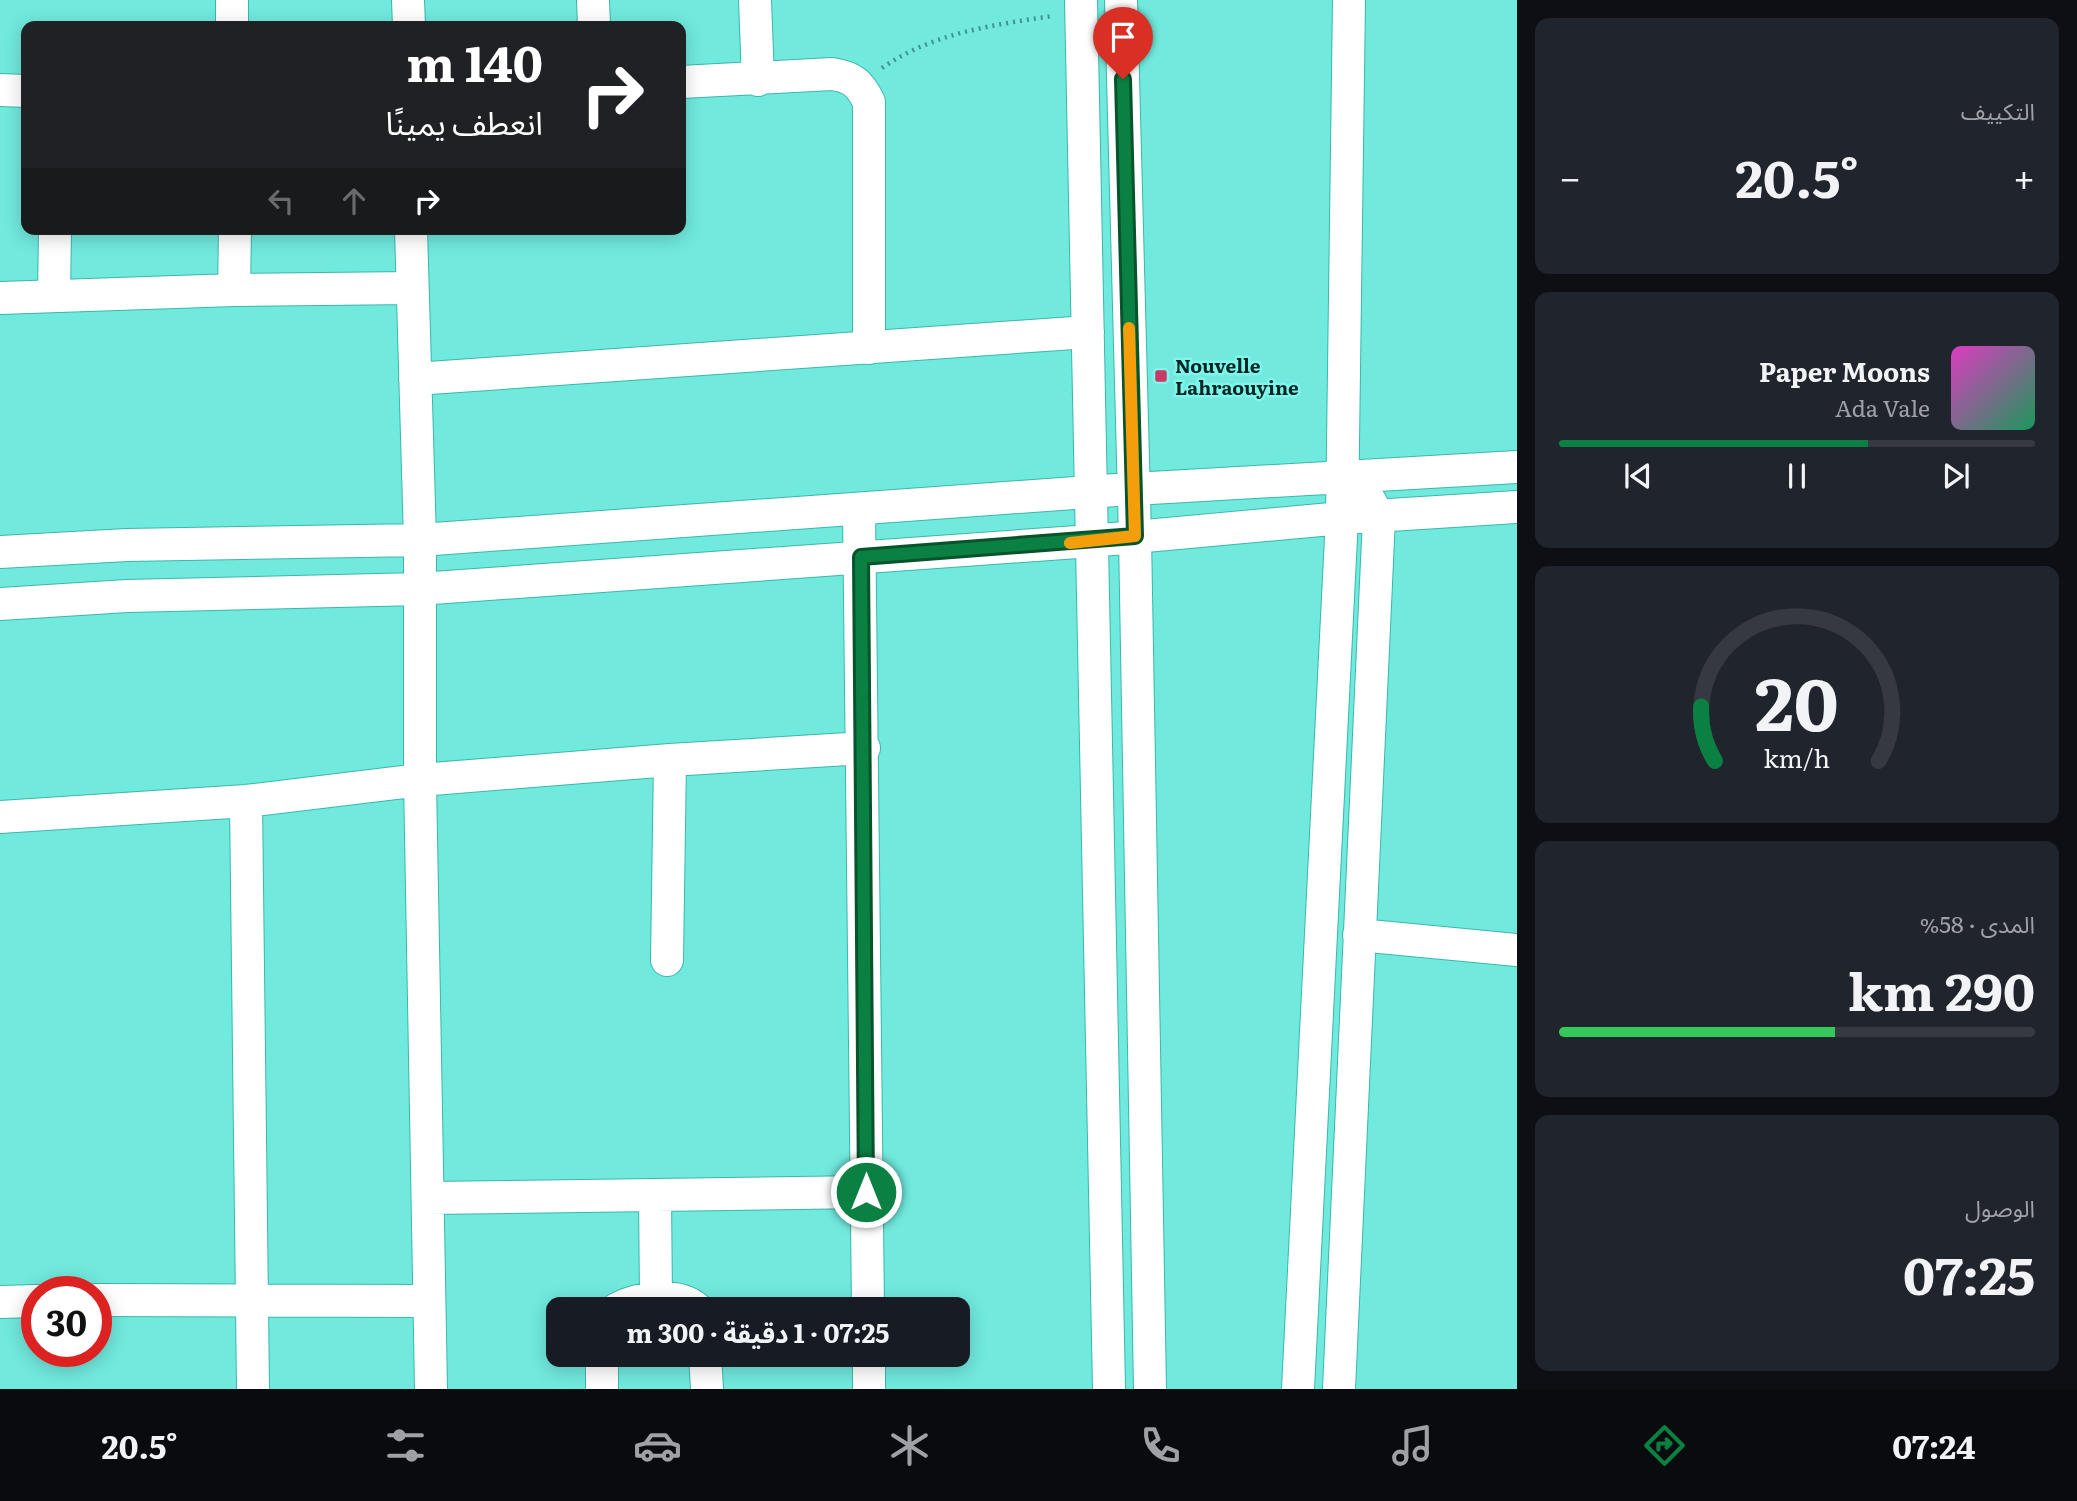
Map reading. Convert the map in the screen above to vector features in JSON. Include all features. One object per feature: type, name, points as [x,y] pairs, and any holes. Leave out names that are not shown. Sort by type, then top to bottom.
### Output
[{"type":"street","points":[[232,0],[232,21]]},
{"type":"street","points":[[408,0],[409,21]]},
{"type":"street","points":[[593,0],[594,21]]},
{"type":"street","points":[[755,0],[758,80]]},
{"type":"street","points":[[1121,0],[1135,536],[1150,1389]]},
{"type":"street","points":[[1297,1389],[1342,518],[1349,0]]},
{"type":"street","points":[[1081,6],[1108,1389]]},
{"type":"street","points":[[686,82],[832,74],[844,75],[860,84],[869,102],[869,348]]},
{"type":"street","points":[[0,90],[21,90]]},
{"type":"street","points":[[54,296],[55,235]]},
{"type":"street","points":[[234,235],[234,290]]},
{"type":"street","points":[[411,235],[420,540],[419,780],[431,1389]]},
{"type":"street","points":[[0,298],[234,290],[412,288]]},
{"type":"street","points":[[415,379],[1088,332]]},
{"type":"street","points":[[0,552],[127,545],[420,540],[1134,489],[1517,467]]},
{"type":"street","points":[[1339,1389],[1379,518],[1364,493],[1343,479]]},
{"type":"street","points":[[0,604],[127,596],[419,589],[1091,541],[1342,518],[1379,518],[1517,507]]},
{"type":"street","points":[[859,509],[864,748],[868,1297]]},
{"type":"street","points":[[0,817],[246,801],[419,780],[864,748]]},
{"type":"street","points":[[667,960],[670,760]]},
{"type":"street","points":[[246,801],[253,1389]]},
{"type":"street","points":[[1359,935],[1517,950]]},
{"type":"street","points":[[1101,968],[1142,964]]},
{"type":"street","points":[[428,1198],[866,1192]]},
{"type":"street","points":[[655,1196],[656,1297]]},
{"type":"street","points":[[112,1300],[428,1301]]},
{"type":"street","points":[[0,1302],[21,1301]]},
{"type":"street","points":[[602,1367],[602,1389]]},
{"type":"street","points":[[706,1367],[707,1389]]},
{"type":"street","points":[[869,1367],[869,1389]]},
{"type":"path","points":[[860,84],[907,51],[944,37],[1081,6]]},
{"type":"slow traffic","points":[[1070,543],[1135,536],[1129,328]]},
{"type":"place","name":"Nouvelle Lahraouyine","points":[[1161,376]]},
{"type":"route","points":[[866,1192],[861,557],[1135,536],[1123,79]]}]
